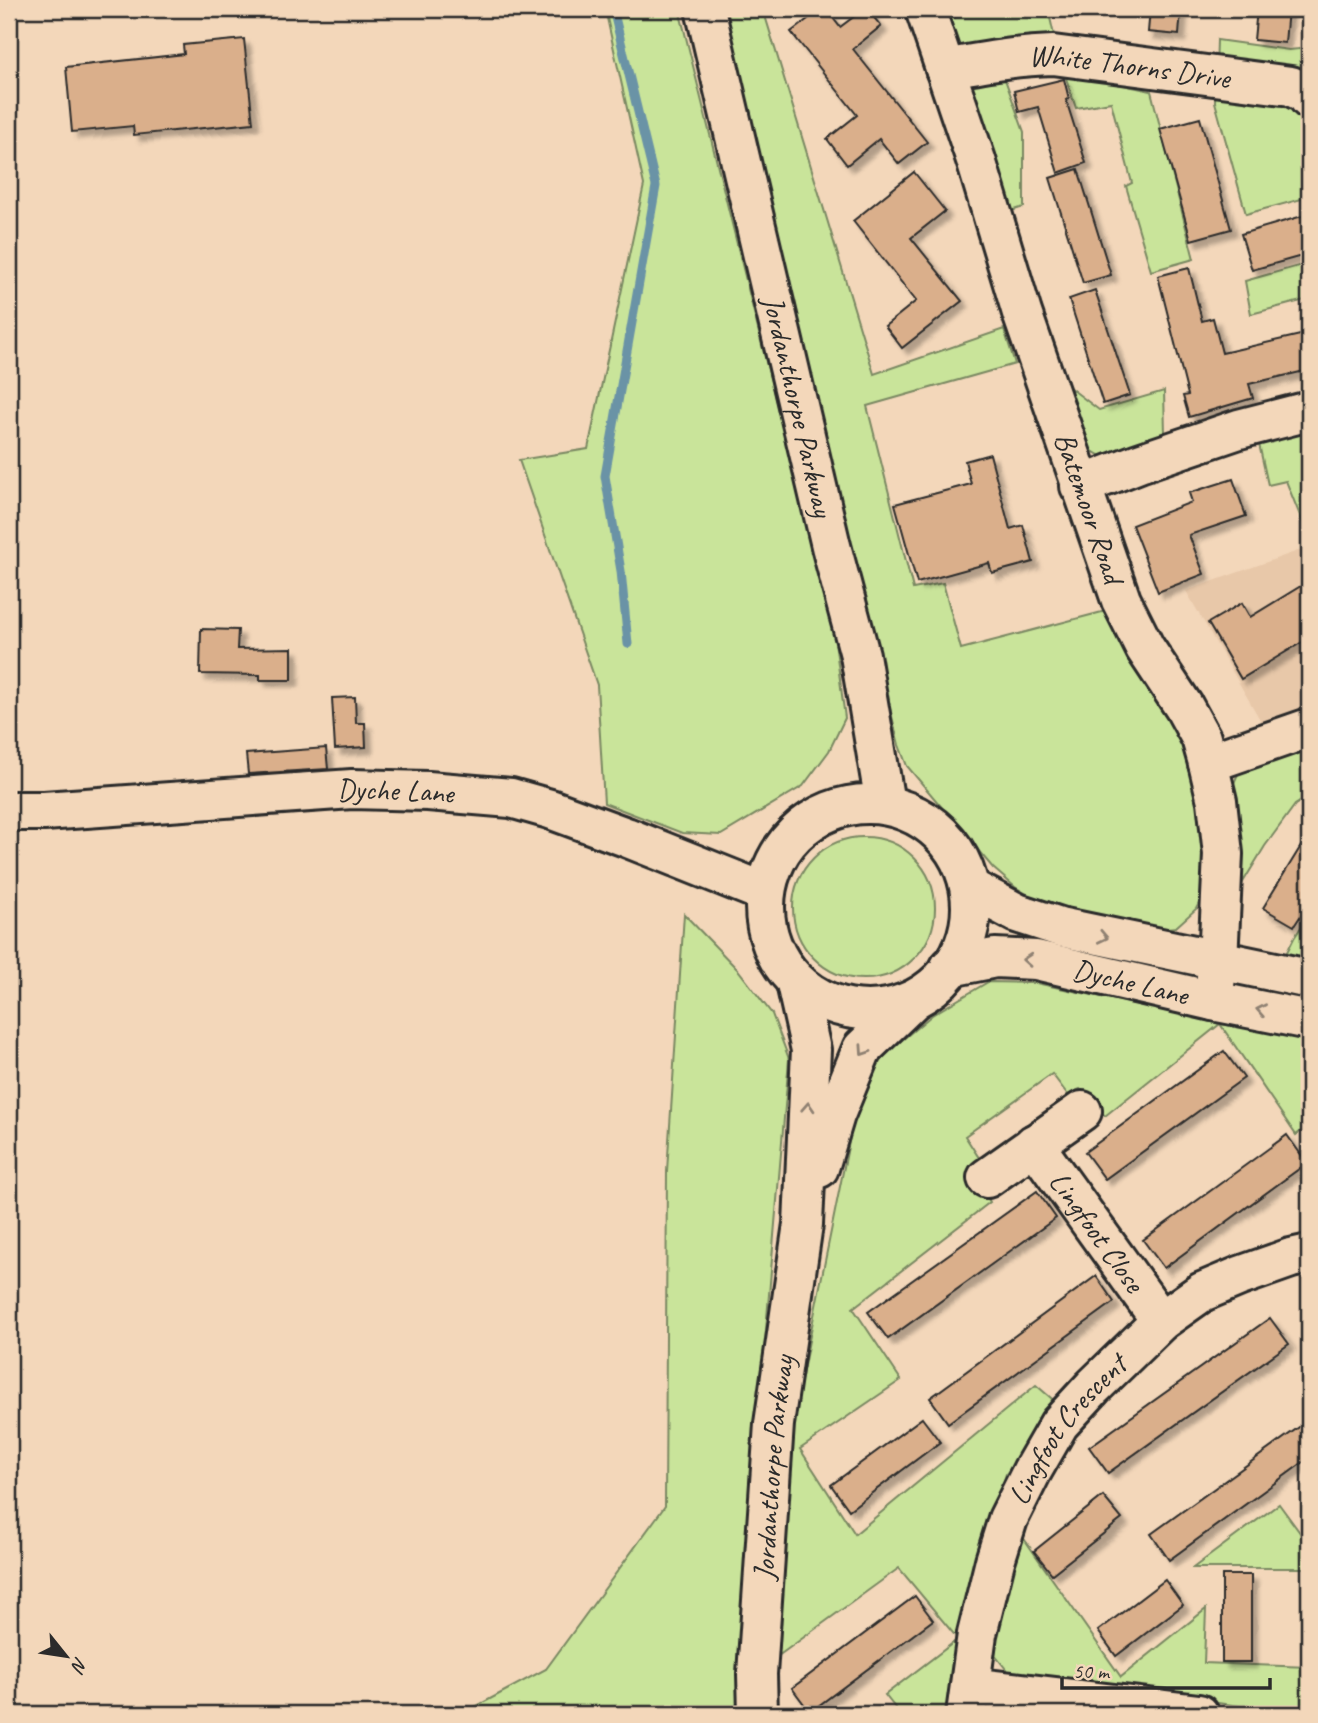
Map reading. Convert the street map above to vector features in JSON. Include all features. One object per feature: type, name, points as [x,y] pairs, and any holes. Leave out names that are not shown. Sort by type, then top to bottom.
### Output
[{"type":"street","name":"Jordanthorpe Parkway","points":[[705,9],[831,546],[860,655],[885,804]]},
{"type":"street","name":"Batemoor Road","points":[[925,9],[976,160],[1022,313],[1121,600],[1145,648],[1201,738],[1209,763],[1217,801],[1223,854],[1219,961],[1213,1001]]},
{"type":"street","name":"White Thorns Drive","points":[[945,69],[1026,55],[1054,55],[1291,86],[1306,94],[1309,99]]},
{"type":"street","points":[[1080,486],[1239,429],[1309,411]]},
{"type":"street","points":[[1209,763],[1309,728]]},
{"type":"street","name":"Dyche Lane","points":[[9,811],[352,789],[428,790],[511,797],[626,837],[764,892]]},
{"type":"street","points":[[885,804],[919,816],[947,839],[958,854],[970,888],[971,920],[961,952],[940,982],[911,1002],[876,1011],[826,1003],[796,983],[774,954],[767,937],[764,892],[775,858],[807,822],[839,806],[885,804]]},
{"type":"street","name":"Dyche Lane","points":[[970,888],[1017,913],[1060,928],[1309,979]]},
{"type":"street","name":"Dyche Lane","points":[[950,967],[995,958],[1036,960],[1309,1020]]},
{"type":"street","name":"Jordanthorpe Parkway","points":[[758,1714],[757,1674],[774,1424],[803,1224],[811,1050],[796,983]]},
{"type":"street","name":"Jordanthorpe Parkway","points":[[803,1224],[835,1115],[862,1049],[911,1002]]},
{"type":"street","name":"Lingfoot Close","points":[[987,1178],[1082,1111]]},
{"type":"street","name":"Lingfoot Close","points":[[1034,1144],[1161,1321]]},
{"type":"street","name":"Lingfoot Crescent","points":[[968,1701],[977,1634],[1008,1519],[1059,1424],[1161,1321],[1202,1292],[1240,1276],[1309,1254]]},
{"type":"street","points":[[968,1701],[1199,1714]]},
{"type":"shaded area","points":[[1309,547],[1309,708],[1262,723],[1186,591]]},
{"type":"green space","points":[[605,9],[679,9],[835,641],[845,718],[829,751],[803,786],[721,835],[682,833],[604,803],[597,685],[519,460],[588,449],[644,185]]},
{"type":"green space","points":[[718,9],[763,9],[874,374],[1004,329],[1015,364],[867,406],[913,589],[943,583],[961,649],[1106,611],[1183,735],[1202,802],[1209,883],[1196,909],[1176,927],[1158,929],[1040,902],[1015,887],[993,868],[907,766],[899,745]]},
{"type":"green space","points":[[982,9],[1048,9],[1056,44],[1002,71],[1024,132],[1024,207],[1008,212],[947,20]]},
{"type":"green space","points":[[1217,40],[1289,50],[1309,48],[1309,197],[1246,214],[1215,102]]},
{"type":"green space","points":[[1064,72],[1151,91],[1194,259],[1151,271],[1126,186],[1132,183],[1111,102],[1076,108]]},
{"type":"green space","points":[[1309,263],[1309,299],[1251,314],[1245,281]]},
{"type":"green space","points":[[1065,384],[1099,410],[1164,391],[1165,434],[1118,460],[1099,455],[1084,446]]},
{"type":"green space","points":[[1309,427],[1309,538],[1286,481],[1268,485],[1259,444]]},
{"type":"green space","points":[[1309,744],[1309,796],[1295,805],[1265,846],[1237,892],[1234,783],[1241,767]]},
{"type":"green space","points":[[864,837],[891,842],[914,858],[930,881],[935,908],[930,935],[914,958],[891,974],[864,979],[837,974],[814,958],[798,935],[793,908],[798,881],[814,858],[837,842]]},
{"type":"green space","points":[[684,914],[739,971],[772,1014],[789,1059],[753,1483],[744,1714],[462,1714],[546,1669],[665,1506],[667,1171]]},
{"type":"green space","points":[[1309,915],[1309,962],[1285,956],[1294,938]]},
{"type":"green space","points":[[988,982],[1036,983],[1220,1024],[1105,1116],[1080,1089],[1068,1095],[1052,1074],[965,1136],[981,1161],[969,1169],[990,1202],[853,1308],[901,1380],[800,1449],[855,1534],[1036,1385],[1058,1404],[1006,1474],[981,1551],[949,1714],[900,1714],[885,1695],[958,1639],[899,1568],[774,1659],[787,1450],[856,1107],[883,1056],[932,1015]]},
{"type":"green space","points":[[1220,1024],[1309,1037],[1309,1125],[1296,1135]]},
{"type":"green space","points":[[1279,1504],[1309,1545],[1309,1568],[1193,1568]]},
{"type":"green space","points":[[1020,1533],[1121,1677],[1206,1609],[1204,1663],[1309,1667],[1309,1714],[1260,1714],[1239,1706],[1010,1674],[994,1654],[995,1623]]},
{"type":"building","points":[[821,9],[826,9],[840,27],[867,9],[881,26],[853,49],[927,142],[899,164],[879,139],[847,165],[827,139],[857,115],[791,32]]},
{"type":"building","points":[[1150,9],[1181,9],[1179,35],[1148,32]]},
{"type":"building","points":[[1257,9],[1288,9],[1285,43],[1254,40]]},
{"type":"building","points":[[244,39],[253,123],[134,135],[133,126],[72,132],[66,67],[184,54],[183,45]]},
{"type":"building","points":[[1064,79],[1069,99],[1066,100],[1086,163],[1058,173],[1038,107],[1019,112],[1014,91]]},
{"type":"building","points":[[1200,118],[1231,229],[1191,240],[1160,129]]},
{"type":"building","points":[[1078,169],[1111,275],[1083,283],[1050,178]]},
{"type":"building","points":[[914,172],[945,211],[911,238],[962,301],[902,348],[885,326],[916,301],[853,221]]},
{"type":"building","points":[[1309,214],[1309,254],[1252,270],[1241,234]]},
{"type":"building","points":[[1189,268],[1202,321],[1213,318],[1222,353],[1309,333],[1309,370],[1249,384],[1253,398],[1189,417],[1183,396],[1188,395],[1158,276]]},
{"type":"building","points":[[1095,290],[1130,395],[1103,404],[1069,299]]},
{"type":"building","points":[[990,454],[1010,529],[1023,525],[1033,562],[992,573],[989,563],[917,583],[895,504],[971,484],[965,461]]},
{"type":"building","points":[[1233,479],[1246,516],[1189,535],[1204,574],[1158,592],[1132,525],[1192,502],[1189,493]]},
{"type":"building","points":[[1309,581],[1309,638],[1241,679],[1208,623],[1242,603],[1250,617]]},
{"type":"building","points":[[201,629],[238,630],[237,649],[292,648],[292,680],[260,680],[260,675],[200,674]]},
{"type":"building","points":[[355,697],[356,723],[365,723],[366,747],[335,749],[332,698]]},
{"type":"building","points":[[326,748],[328,769],[248,774],[246,754]]},
{"type":"building","points":[[1309,833],[1309,903],[1294,926],[1263,908]]},
{"type":"building","points":[[1224,1051],[1244,1078],[1105,1179],[1085,1152]]},
{"type":"building","points":[[1287,1135],[1307,1163],[1164,1268],[1143,1240]]},
{"type":"building","points":[[1037,1191],[1056,1218],[888,1339],[868,1312]]},
{"type":"building","points":[[1096,1276],[1114,1302],[948,1423],[930,1398]]},
{"type":"building","points":[[1270,1318],[1289,1344],[1108,1473],[1089,1447]]},
{"type":"building","points":[[922,1418],[940,1442],[849,1510],[831,1485]]},
{"type":"building","points":[[1309,1420],[1309,1458],[1169,1560],[1151,1534]]},
{"type":"building","points":[[1103,1496],[1122,1519],[1052,1574],[1034,1551]]},
{"type":"building","points":[[1222,1575],[1251,1575],[1251,1662],[1222,1662]]},
{"type":"building","points":[[1165,1580],[1183,1605],[1116,1656],[1098,1631]]},
{"type":"building","points":[[915,1596],[933,1620],[810,1712],[792,1688]]},
{"type":"waterway","points":[[613,9],[656,186],[605,476],[621,571],[628,644]]}]
